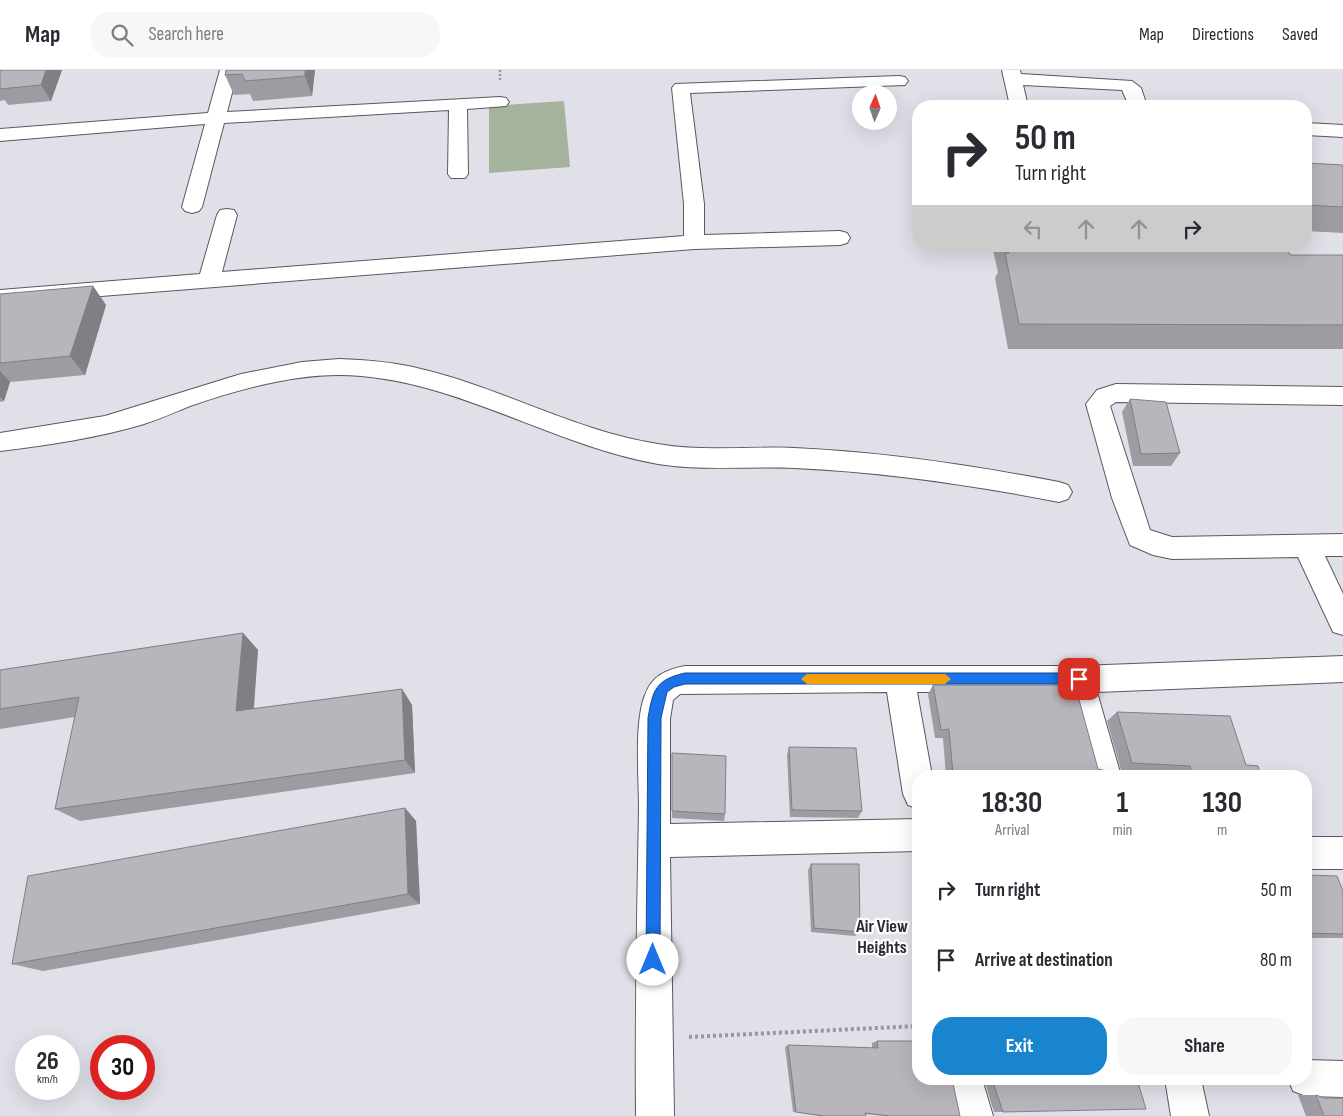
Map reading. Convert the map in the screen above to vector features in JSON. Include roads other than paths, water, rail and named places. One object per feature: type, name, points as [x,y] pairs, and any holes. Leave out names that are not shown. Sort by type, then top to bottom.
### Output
[{"type":"street","points":[[192,207],[229,70]]},
{"type":"street","points":[[1018,100],[1011,74],[1118,83],[1132,88],[1136,100]]},
{"type":"street","points":[[694,242],[694,204],[678,79],[899,81]]},
{"type":"street","points":[[0,135],[215,118],[500,102]]},
{"type":"street","points":[[458,105],[458,174]]},
{"type":"street","points":[[1312,129],[1343,131]]},
{"type":"street","points":[[209,280],[227,215]]},
{"type":"street","points":[[0,297],[694,242],[840,238]]},
{"type":"street","points":[[0,442],[102,426],[224,388],[294,373],[361,367],[397,371],[439,381],[596,439],[660,454],[788,458],[898,466],[988,478],[1059,492]]},
{"type":"street","points":[[1343,396],[1116,393],[1105,396],[1098,404],[1125,498],[1139,537],[1153,544],[1172,548],[1343,545]]},
{"type":"street","points":[[1306,545],[1343,623]]},
{"type":"street","points":[[655,1116],[653,841],[655,718],[657,699],[662,688],[672,682],[685,679],[1079,679],[1343,669]]},
{"type":"street","points":[[900,679],[915,770]]},
{"type":"street","points":[[1079,679],[1104,770]]},
{"type":"street","points":[[653,841],[912,835]]},
{"type":"street","points":[[1312,853],[1343,853]]},
{"type":"street","points":[[1312,1078],[1343,1079]]},
{"type":"street","points":[[965,1085],[971,1111],[974,1116]]},
{"type":"street","points":[[1184,1085],[1190,1116]]},
{"type":"district","name":"Air View Heights","points":[[882,936]]}]
